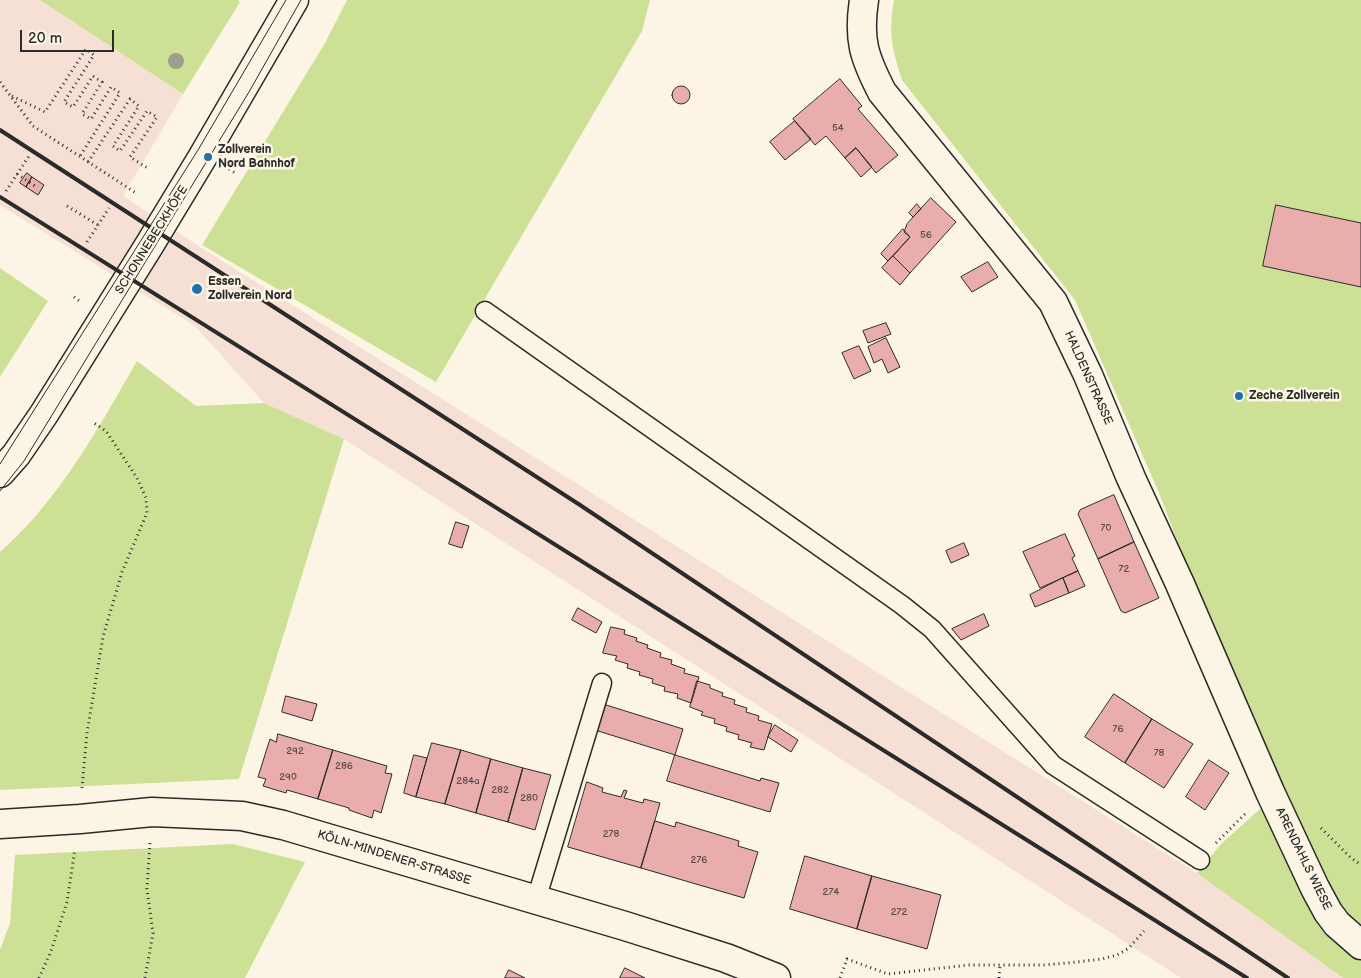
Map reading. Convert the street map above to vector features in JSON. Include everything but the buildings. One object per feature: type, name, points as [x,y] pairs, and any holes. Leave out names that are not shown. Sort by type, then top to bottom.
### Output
[{"type":"street","name":"SCHONNEBECKHÖFE","points":[[0,474],[16,455],[44,414],[164,222],[294,0]]},
{"type":"street","name":"HALDENSTRASSE","points":[[864,0],[861,35],[864,54],[882,92],[1053,302],[1088,375],[1131,478],[1180,584],[1270,792]]},
{"type":"street","name":"ARENDAHLS WIESE","points":[[1270,792],[1328,912],[1341,929],[1361,945]]},
{"type":"street","name":"KÖLN-MINDENER-STRASSE","points":[[0,824],[80,820],[152,812],[242,816],[283,825],[536,900],[717,955],[776,978]]},
{"type":"lane","points":[[485,311],[902,605],[932,629],[1053,765],[1200,860]]},
{"type":"lane","points":[[536,900],[602,683]]},
{"type":"path","points":[[12,96],[45,112],[86,49],[94,55],[64,102],[73,107],[93,76],[102,82],[82,114],[90,119],[111,87],[120,93],[80,156]]},
{"type":"path","points":[[0,82],[33,126],[136,193]]},
{"type":"path","points":[[88,162],[130,99],[139,106],[113,146],[120,151],[147,111],[157,117],[130,157],[149,169]]},
{"type":"path","points":[[6,191],[28,156]]},
{"type":"path","points":[[17,174],[35,186]]},
{"type":"path","points":[[67,206],[98,225]]},
{"type":"path","points":[[87,242],[109,208]]},
{"type":"path","points":[[39,978],[51,951],[67,902],[80,820],[87,733],[103,638],[122,572],[147,513],[146,498],[137,478],[106,431],[94,423]]},
{"type":"path","points":[[1200,860],[1235,822],[1270,792]]},
{"type":"path","points":[[145,978],[153,933],[147,889],[152,812]]},
{"type":"path","points":[[840,978],[847,959],[888,974],[968,965],[1043,965],[1102,959],[1118,955],[1129,948],[1144,932]]},
{"type":"path","points":[[999,978],[1000,966]]},
{"type":"shaded area","points":[[0,0],[40,0],[183,94],[123,196],[200,247],[1197,873],[1343,978],[1181,978],[344,439],[264,403],[195,326],[0,205]]},
{"type":"green space","points":[[40,0],[238,0],[240,2],[183,94]]},
{"type":"green space","points":[[347,0],[650,0],[642,31],[436,382],[202,245],[325,43]]},
{"type":"green space","name":"Zeche Zollverein","points":[[894,0],[1361,0],[1361,978],[1343,978],[1197,873],[1221,844],[1269,801],[1271,785],[1159,493],[1075,300],[902,80],[891,32]]},
{"type":"green space","points":[[0,268],[48,301],[0,377]]},
{"type":"green space","points":[[137,361],[196,406],[264,403],[344,439],[239,779],[0,790],[0,552],[41,510],[59,487],[92,438]]},
{"type":"green space","points":[[233,844],[305,862],[245,978],[0,978],[0,950],[10,923],[15,855]]},
{"type":"tram line","points":[[0,464],[198,150],[286,0]]},
{"type":"tram line","points":[[0,491],[24,461],[249,92],[301,0]]},
{"type":"railway","points":[[0,130],[580,505],[1288,978]]},
{"type":"railway","points":[[0,197],[1247,978]]},
{"type":"place","name":"Zollverein Nord Bahnhof","points":[[208,157]]},
{"type":"place","name":"Essen Zollverein Nord","points":[[197,289]]},
{"type":"place","name":"Zeche Zollverein","points":[[1239,396]]}]
